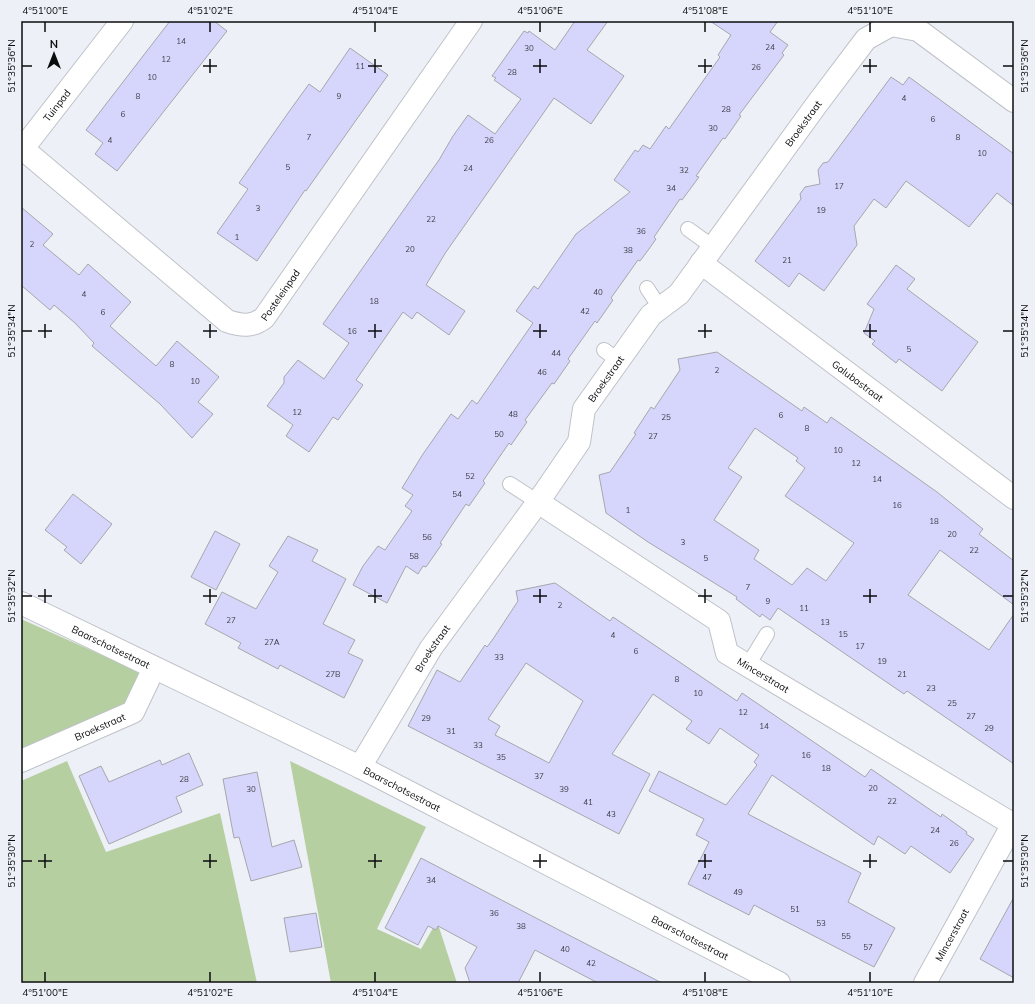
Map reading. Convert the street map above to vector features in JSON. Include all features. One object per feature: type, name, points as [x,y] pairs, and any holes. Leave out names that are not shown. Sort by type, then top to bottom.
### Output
[{"type":"street","name":"Tuinpad","points":[[22,150],[122,21]]},
{"type":"street","name":"Posteleinpad","points":[[22,150],[227,321],[241,326],[256,324],[264,318],[471,21]]},
{"type":"street","points":[[891,23],[918,30],[1014,101]]},
{"type":"street","name":"Broekstraat","points":[[360,767],[431,648],[538,502],[579,442],[584,409],[611,356],[651,315],[679,294],[866,39],[891,23]]},
{"type":"street","name":"Galubastraat","points":[[707,255],[1014,498]]},
{"type":"street","name":"Mincerstraat","points":[[538,502],[719,621],[727,653],[1013,824],[925,983]]},
{"type":"street","name":"Baarschotsestraat","points":[[21,603],[360,767],[779,983]]},
{"type":"street","name":"Broekstraat","points":[[21,761],[133,712],[154,668]]},
{"type":"lane","points":[[688,229],[707,255]]},
{"type":"lane","points":[[647,288],[660,308]]},
{"type":"lane","points":[[510,484],[538,502]]},
{"type":"lane","points":[[748,665],[767,634]]},
{"type":"green space","points":[[21,619],[140,672],[125,708],[21,761]]},
{"type":"green space","points":[[67,761],[106,852],[220,813],[257,983],[21,983],[21,781]]},
{"type":"green space","points":[[290,761],[426,827],[377,929],[421,949],[437,921],[457,983],[331,983]]},
{"type":"building","points":[[170,21],[214,21],[227,31],[117,171],[95,154],[103,143],[86,130]]},
{"type":"building","points":[[575,21],[608,21],[587,50],[624,76],[591,124],[554,98],[446,252],[426,285],[465,311],[449,335],[417,312],[412,319],[403,312],[356,380],[363,385],[338,420],[333,417],[309,452],[286,436],[293,425],[267,406],[284,383],[284,377],[298,360],[324,379],[349,343],[323,324],[439,160],[453,136],[468,115],[495,134],[521,99],[494,80],[496,78],[492,76],[524,31],[528,33],[529,31],[555,50]]},
{"type":"building","points":[[710,21],[778,21],[770,32],[788,45],[782,53],[784,55],[739,115],[741,116],[725,139],[723,138],[696,176],[699,177],[682,200],[680,199],[654,237],[656,239],[649,249],[640,261],[638,260],[611,298],[613,300],[597,323],[595,321],[568,359],[570,361],[554,384],[552,383],[525,420],[527,422],[511,445],[509,443],[483,481],[485,483],[469,506],[466,504],[426,567],[423,566],[418,574],[406,566],[387,603],[353,585],[363,566],[378,546],[385,550],[412,511],[405,506],[413,495],[402,488],[423,454],[451,414],[458,419],[472,400],[477,404],[533,323],[516,311],[534,286],[538,289],[576,234],[630,192],[614,180],[635,150],[638,152],[643,145],[650,149],[666,126],[669,129],[720,57],[718,55],[731,35]]},
{"type":"building","points":[[350,48],[388,75],[306,191],[305,190],[257,261],[217,233],[248,189],[239,183],[288,113],[309,84],[320,92]]},
{"type":"building","points":[[891,77],[903,85],[909,77],[1014,154],[1014,206],[997,193],[969,227],[906,181],[886,208],[874,199],[854,226],[857,245],[824,291],[799,273],[789,287],[755,261],[801,199],[800,194],[805,187],[820,184],[818,170],[823,163],[828,162]]},
{"type":"building","points":[[21,207],[53,234],[43,245],[79,275],[88,264],[131,302],[110,326],[156,366],[177,341],[219,377],[198,402],[213,414],[192,438],[160,404],[92,346],[94,343],[75,323],[54,305],[50,310],[21,285]]},
{"type":"building","points":[[896,265],[915,279],[907,289],[978,342],[942,391],[899,359],[896,363],[872,344],[875,341],[864,333],[874,309],[867,304]]},
{"type":"building","points":[[717,352],[802,411],[804,407],[827,423],[831,417],[937,492],[983,529],[979,534],[1014,561],[1014,605],[940,550],[908,595],[989,650],[1014,614],[1014,764],[907,691],[904,694],[778,608],[770,620],[762,614],[760,617],[736,599],[737,597],[648,542],[606,513],[599,475],[610,472],[636,434],[634,433],[651,407],[654,409],[680,370],[678,359]],"holes":[[[755,428],[798,458],[796,461],[805,468],[785,496],[854,543],[826,581],[807,568],[792,585],[754,559],[759,550],[714,520],[742,477],[728,468]]]},
{"type":"building","points":[[73,494],[112,524],[81,564],[64,550],[67,547],[45,530]]},
{"type":"building","points":[[215,531],[240,544],[216,590],[191,577]]},
{"type":"building","points":[[288,536],[318,550],[312,561],[346,579],[323,624],[355,640],[348,653],[363,660],[344,698],[280,665],[278,669],[238,648],[241,643],[205,624],[222,592],[256,609],[278,572],[269,566]]},
{"type":"building","points":[[555,583],[610,621],[613,617],[737,701],[742,693],[865,777],[871,769],[941,817],[942,814],[967,832],[966,834],[974,839],[950,873],[911,846],[905,854],[878,836],[874,845],[772,775],[748,814],[861,873],[848,902],[895,928],[874,967],[754,905],[749,915],[688,884],[709,842],[696,835],[704,819],[649,791],[659,771],[726,805],[757,765],[754,762],[759,755],[720,728],[709,744],[686,729],[692,721],[653,694],[612,754],[650,774],[619,834],[408,726],[437,670],[460,682],[485,645],[487,647],[493,639],[518,601],[516,591]],"holes":[[[526,663],[583,701],[549,763],[495,735],[500,726],[488,719]]]},
{"type":"building","points":[[189,753],[203,785],[176,797],[182,812],[109,844],[79,776],[101,766],[109,782],[160,760],[162,765]]},
{"type":"building","points":[[257,772],[272,847],[294,840],[302,867],[251,881],[239,837],[234,838],[223,779]]},
{"type":"building","points":[[421,858],[662,983],[598,983],[535,950],[518,983],[470,983],[465,968],[477,947],[438,926],[436,930],[428,926],[418,945],[385,928]]},
{"type":"building","points":[[1014,897],[1014,978],[980,959]]},
{"type":"building","points":[[316,913],[322,947],[290,952],[284,918]]}]
